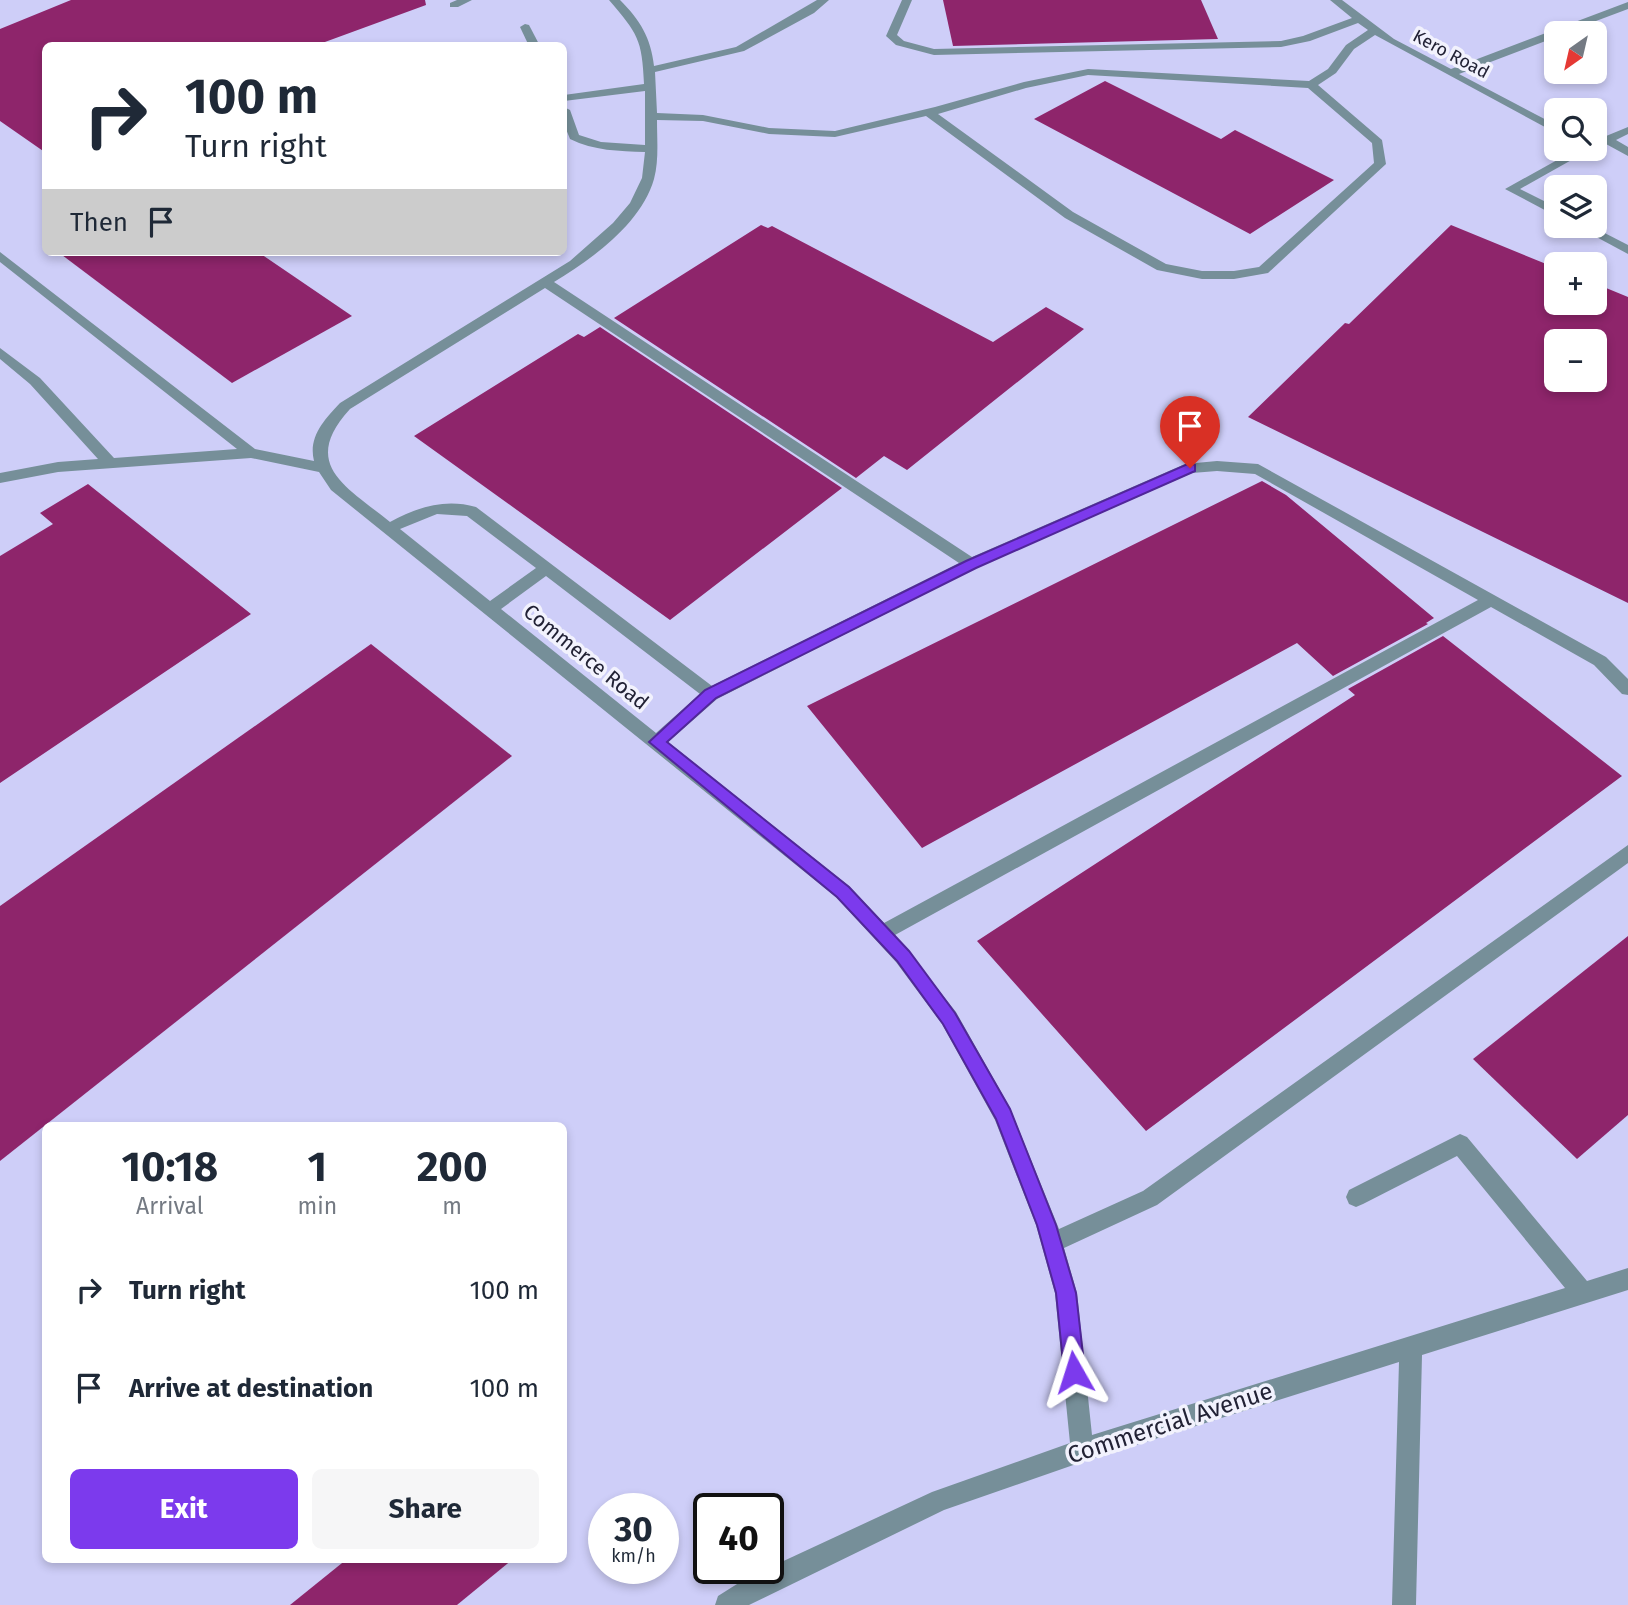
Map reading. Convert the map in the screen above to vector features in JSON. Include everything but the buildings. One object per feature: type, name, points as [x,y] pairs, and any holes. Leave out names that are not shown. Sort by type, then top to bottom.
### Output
[{"type":"street","points":[[454,5],[467,0]]},
{"type":"street","points":[[0,478],[58,467],[251,453],[322,468],[319,445],[328,424],[345,405],[575,264],[606,238],[632,208],[648,178],[650,79],[645,39],[631,16],[614,0]]},
{"type":"street","points":[[567,96],[650,79],[740,49],[810,11],[824,0]]},
{"type":"street","points":[[907,0],[891,36],[900,43],[934,52],[1281,44],[1306,39],[1358,19]]},
{"type":"street","name":"Kero Road","points":[[1335,0],[1374,31],[1544,123]]},
{"type":"street","points":[[1451,73],[1628,5]]},
{"type":"street","points":[[525,27],[533,42]]},
{"type":"street","points":[[650,116],[703,118],[769,131],[835,134],[1024,85],[1088,72],[1311,85],[1332,71],[1350,47],[1374,31]]},
{"type":"street","points":[[928,112],[1069,215],[1162,267],[1202,275],[1234,275],[1264,270],[1380,164],[1378,142],[1311,85]]},
{"type":"street","points":[[567,118],[574,137],[578,140],[599,145],[649,149]]},
{"type":"street","points":[[1607,139],[1628,130]]},
{"type":"street","points":[[1607,140],[1628,152]]},
{"type":"street","points":[[1544,206],[1511,189],[1563,161]]},
{"type":"street","points":[[1605,238],[1628,250]]},
{"type":"street","points":[[0,256],[251,453]]},
{"type":"street","points":[[545,282],[971,564]]},
{"type":"street","points":[[0,352],[35,381],[110,463]]},
{"type":"street","name":"Commerce Road","points":[[322,468],[336,486],[843,892],[903,956],[949,1018],[1003,1115],[1052,1243],[1066,1293],[1082,1450]]},
{"type":"street","points":[[657,742],[711,694],[971,564],[1190,468],[1258,469],[1600,661],[1628,689]]},
{"type":"street","points":[[389,529],[425,510],[446,507],[471,511],[711,694]]},
{"type":"street","points":[[490,610],[547,568]]},
{"type":"street","points":[[882,933],[1491,600]]},
{"type":"street","points":[[1052,1243],[1150,1198],[1628,853]]},
{"type":"street","points":[[1356,1198],[1460,1144],[1583,1293]]},
{"type":"street","name":"Commercial Avenue","points":[[727,1605],[754,1588],[940,1500],[1082,1450],[1628,1279]]},
{"type":"street","points":[[1404,1605],[1411,1347]]},
{"type":"route","points":[[1074,1372],[1066,1293],[1047,1225],[1003,1115],[949,1018],[903,956],[843,892],[657,742],[711,694],[971,564],[1190,468]]}]
